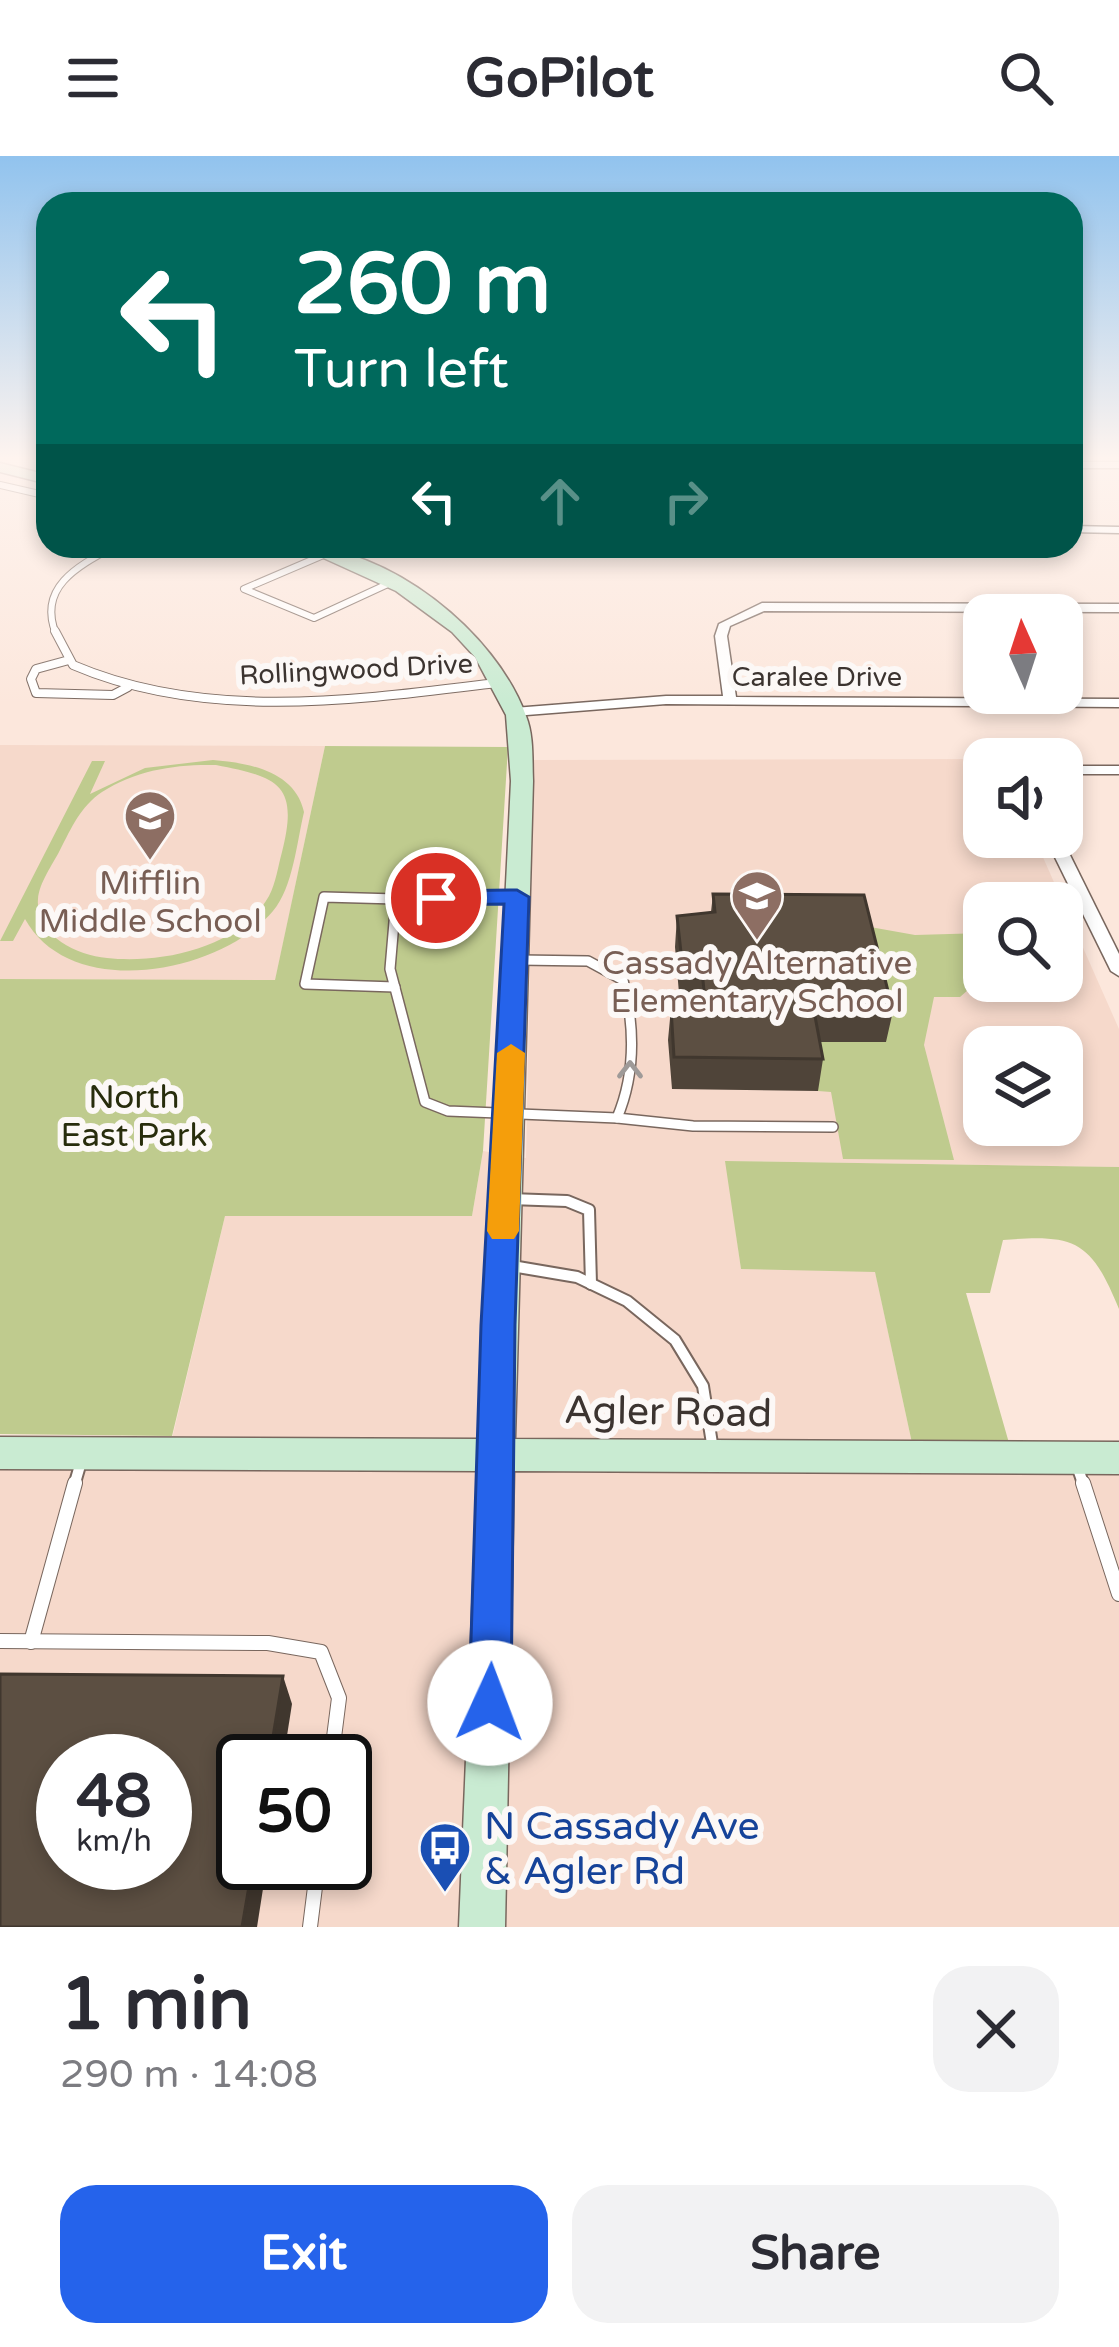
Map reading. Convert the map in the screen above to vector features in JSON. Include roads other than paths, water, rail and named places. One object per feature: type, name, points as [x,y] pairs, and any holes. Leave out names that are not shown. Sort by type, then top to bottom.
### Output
[{"type":"main road","points":[[338,558],[393,582],[476,642],[502,682],[514,712],[522,781],[501,1264],[482,1927]]},
{"type":"main road","name":"Agler Road","points":[[0,1453],[1119,1458]]},
{"type":"street","points":[[730,700],[721,636],[725,624],[740,614],[789,605],[1119,608]]},
{"type":"street","name":"Caralee Drive","points":[[514,712],[730,700],[1119,704]]},
{"type":"street","points":[[1083,770],[1119,770]]},
{"type":"street","points":[[1063,858],[1119,970]]},
{"type":"lane","points":[[92,558],[56,582],[48,617],[71,662],[36,669],[31,679],[36,693],[113,695],[128,687]]},
{"type":"lane","points":[[301,558],[244,589],[314,618],[393,582]]},
{"type":"lane","name":"Rollingwood Drive","points":[[71,662],[128,687],[216,698],[316,699],[502,682]]},
{"type":"lane","points":[[395,987],[305,984],[324,897],[517,897]]},
{"type":"lane","points":[[396,898],[390,969],[425,1102],[448,1112],[509,1116],[617,1118],[693,1126],[833,1127]]},
{"type":"lane","points":[[514,960],[590,961],[604,964],[623,980],[632,1072],[630,1093],[617,1118]]},
{"type":"lane","points":[[505,1199],[567,1201],[589,1210],[591,1284]]},
{"type":"lane","points":[[501,1264],[591,1284],[627,1301],[675,1340],[703,1386],[714,1455]]},
{"type":"lane","points":[[31,1642],[83,1453]]},
{"type":"lane","points":[[1074,1457],[1119,1594]]},
{"type":"lane","points":[[0,1641],[268,1643],[321,1652],[339,1698],[334,1734]]},
{"type":"lane","points":[[310,1927],[315,1890]]},
{"type":"place","name":"Mifflin Middle School","points":[[150,862]]},
{"type":"place","name":"Cassady Alternative Elementary School","points":[[757,942]]},
{"type":"place","name":"N Cassady Ave & Agler Rd","points":[[445,1894]]},
{"type":"park label","name":"North East Park","points":[[134,1116]]}]
